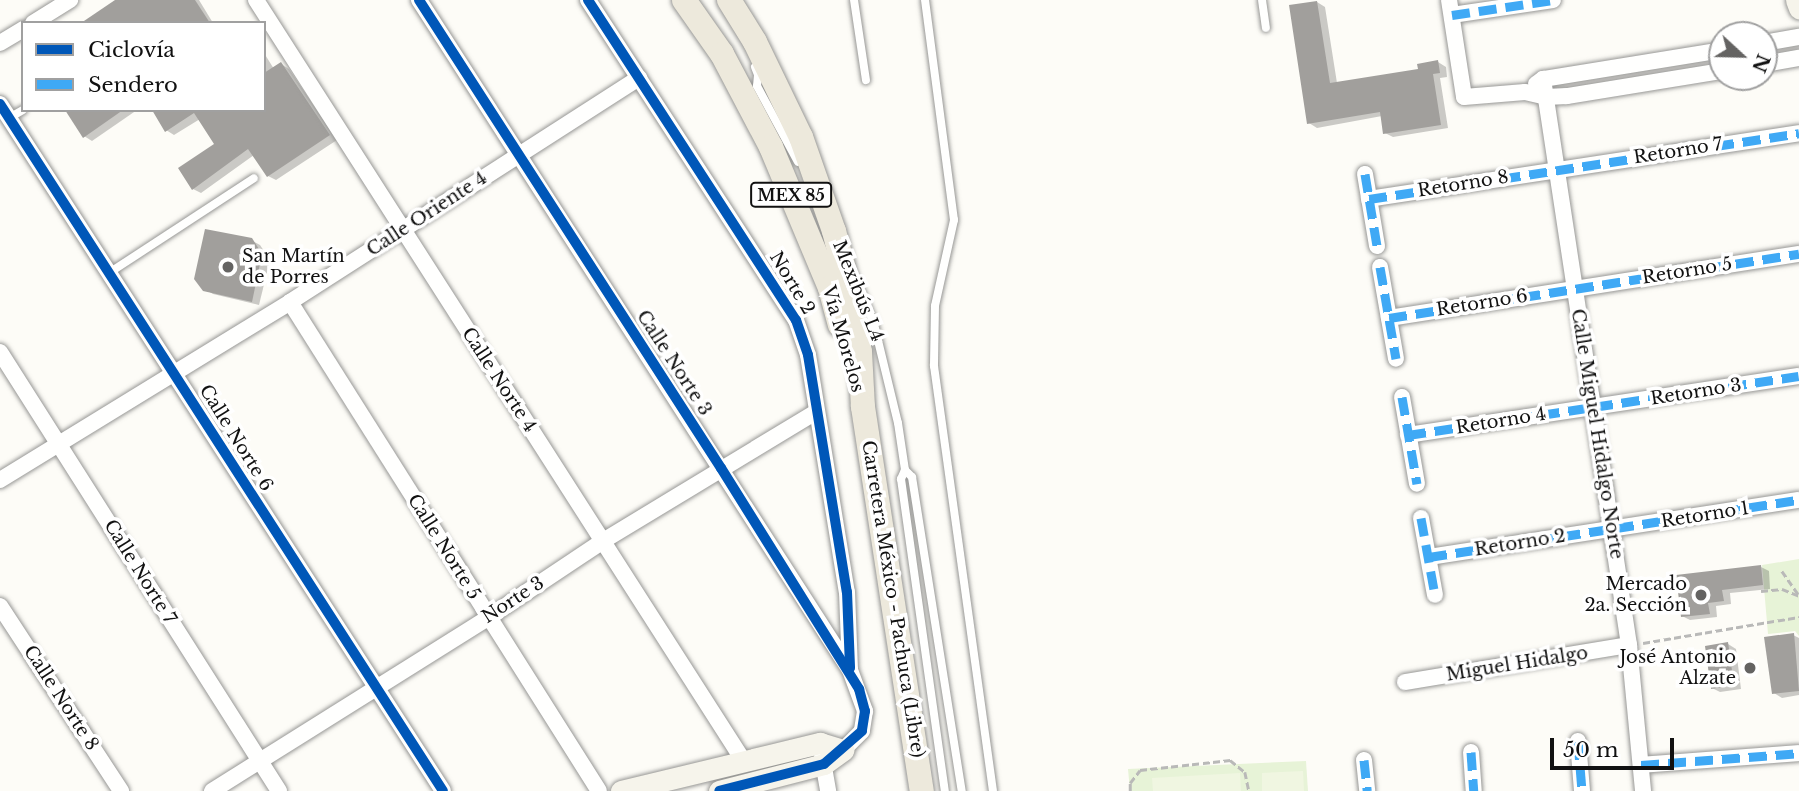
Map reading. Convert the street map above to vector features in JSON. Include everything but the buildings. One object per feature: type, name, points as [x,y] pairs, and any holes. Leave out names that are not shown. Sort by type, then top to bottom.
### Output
[{"type":"main road","name":"Vía Morelos","points":[[684,0],[722,54],[772,147],[830,288],[863,407]]},
{"type":"main road","name":"Vía Morelos","points":[[729,0],[755,42],[801,137],[834,231],[860,352],[863,407]]},
{"type":"main road","name":"Carretera México - Pachuca (Libre)","points":[[863,407],[922,791]]},
{"type":"street","points":[[36,21],[70,0]]},
{"type":"street","name":"Calle Norte 4","points":[[256,0],[743,760]]},
{"type":"street","name":"Calle Norte 3","points":[[419,0],[850,670],[865,711],[862,731],[843,750]]},
{"type":"street","name":"Norte 2","points":[[589,0],[796,320],[808,355],[847,592],[850,670]]},
{"type":"street","points":[[1553,0],[1451,7],[1464,97],[1525,92],[1546,97],[1708,73]]},
{"type":"street","points":[[1796,0],[1799,8]]},
{"type":"street","points":[[0,43],[21,30]]},
{"type":"street","points":[[1778,41],[1799,37]]},
{"type":"street","points":[[1525,92],[1543,79],[1708,52]]},
{"type":"street","points":[[1778,62],[1799,58]]},
{"type":"street","name":"Calle Oriente 4","points":[[0,480],[173,371],[290,302],[639,78]]},
{"type":"street","name":"Calle Miguel Hidalgo Norte","points":[[1543,79],[1629,645],[1643,791]]},
{"type":"street","name":"Calle Norte 6","points":[[10,111],[109,273],[374,688],[443,791]]},
{"type":"street","name":"Retorno 7","points":[[1557,169],[1799,133]]},
{"type":"street","name":"Retorno 8","points":[[1369,199],[1557,169]]},
{"type":"street","points":[[1365,174],[1377,246]]},
{"type":"street","name":"Retorno 5","points":[[1575,288],[1799,254]]},
{"type":"street","points":[[1380,267],[1396,359]]},
{"type":"street","name":"Retorno 6","points":[[1389,318],[1575,288]]},
{"type":"street","name":"Calle Norte 5","points":[[290,302],[599,791]]},
{"type":"street","name":"Calle Norte 7","points":[[0,352],[279,791]]},
{"type":"street","name":"Retorno 3","points":[[1593,408],[1799,376]]},
{"type":"street","points":[[1402,397],[1417,484]]},
{"type":"street","name":"Retorno 4","points":[[1408,435],[1593,408]]},
{"type":"street","name":"Norte 3","points":[[212,791],[489,617],[603,541],[816,412]]},
{"type":"street","name":"Retorno 1","points":[[1612,529],[1799,500]]},
{"type":"street","points":[[1421,518],[1436,595]]},
{"type":"street","name":"Retorno 2","points":[[1429,557],[1612,529]]},
{"type":"street","name":"Calle Norte 8","points":[[0,606],[121,791]]},
{"type":"street","name":"Miguel Hidalgo","points":[[1405,682],[1629,645]]},
{"type":"street","points":[[1577,741],[1581,791]]},
{"type":"street","points":[[820,743],[828,791]]},
{"type":"street","points":[[621,791],[820,743],[843,750]]},
{"type":"street","points":[[719,791],[824,764],[843,750]]},
{"type":"street","points":[[1471,752],[1474,791]]},
{"type":"street","points":[[1641,765],[1799,753]]},
{"type":"street","points":[[1364,760],[1367,791]]},
{"type":"lane","name":"Mexibús L4","points":[[696,0],[749,82],[757,86]]},
{"type":"lane","points":[[718,0],[737,32]]},
{"type":"lane","points":[[854,0],[866,80]]},
{"type":"lane","points":[[925,0],[954,220],[935,306],[934,366],[993,791]]},
{"type":"lane","points":[[1262,0],[1266,28]]},
{"type":"lane","name":"Mexibús L4","points":[[748,53],[758,75],[757,86],[834,231],[874,324],[890,379],[905,470],[901,479],[945,791]]},
{"type":"lane","points":[[109,273],[254,178]]},
{"type":"lane","name":"Mexibús L4","points":[[905,470],[912,477],[962,791]]},
{"type":"path","points":[[1782,571],[1799,595]]},
{"type":"path","points":[[1761,591],[1782,589],[1799,595]]},
{"type":"path","points":[[1629,645],[1799,617]]},
{"type":"path","points":[[1130,791],[1130,783],[1140,770],[1230,760],[1245,772],[1249,791]]},
{"type":"green space","points":[[1799,559],[1799,636],[1795,631],[1768,634],[1762,565]]},
{"type":"green space","points":[[1306,761],[1308,791],[1130,791],[1128,769]]},
{"type":"green space","points":[[1303,771],[1304,791],[1262,791],[1262,773]]},
{"type":"green space","points":[[1240,773],[1241,791],[1153,791],[1152,778]]},
{"type":"marked path","points":[[1452,15],[1553,0]]},
{"type":"marked path","points":[[1369,199],[1799,133]]},
{"type":"marked path","points":[[1365,174],[1377,246]]},
{"type":"marked path","points":[[1389,318],[1799,254]]},
{"type":"marked path","points":[[1380,267],[1396,359]]},
{"type":"marked path","points":[[1408,435],[1799,376]]},
{"type":"marked path","points":[[1402,397],[1417,484]]},
{"type":"marked path","points":[[1429,557],[1799,500]]},
{"type":"marked path","points":[[1421,518],[1435,595]]},
{"type":"marked path","points":[[1578,741],[1582,791]]},
{"type":"marked path","points":[[1471,752],[1474,791]]},
{"type":"marked path","points":[[1641,765],[1799,753]]},
{"type":"marked path","points":[[1364,760],[1367,791]]},
{"type":"cycle path","points":[[419,0],[721,468],[859,689],[865,711],[862,731],[824,764],[719,791]]},
{"type":"cycle path","points":[[588,0],[796,320],[808,355],[847,592],[850,668]]},
{"type":"cycle path","points":[[0,104],[443,791]]},
{"type":"place","name":"San Martín de Porres","points":[[228,267]]},
{"type":"place","name":"Mercado 2a. Sección","points":[[1701,595]]},
{"type":"place","name":"José Antonio Alzate","points":[[1750,668]]}]
